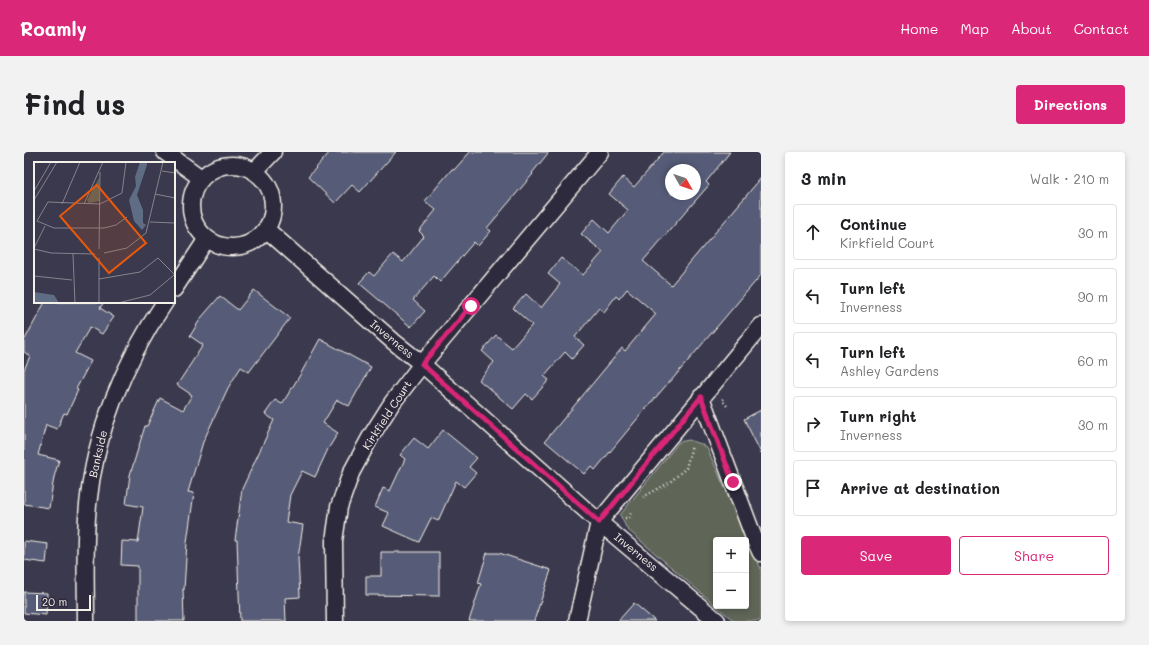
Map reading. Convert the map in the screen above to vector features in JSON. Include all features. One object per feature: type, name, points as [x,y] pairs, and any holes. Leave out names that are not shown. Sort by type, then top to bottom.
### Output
[{"type":"street","points":[[165,152],[201,178]]},
{"type":"street","points":[[255,171],[273,152]]},
{"type":"street","name":"Kirkfield Court","points":[[335,621],[334,541],[340,506],[351,473],[371,436],[392,403],[422,364],[600,152]]},
{"type":"street","points":[[227,165],[242,166],[255,171],[266,183],[273,198],[273,214],[267,230],[254,242],[239,248],[222,247],[206,240],[195,227],[190,210],[192,193],[201,178],[212,169],[227,165]]},
{"type":"street","name":"Inverness","points":[[267,230],[394,342],[422,364],[599,522],[717,621]]},
{"type":"street","points":[[175,287],[206,240]]},
{"type":"street","name":"Bankside","points":[[86,621],[86,535],[91,481],[99,444],[111,407],[132,357],[164,303]]},
{"type":"street","points":[[577,621],[599,522],[761,326]]},
{"type":"street","points":[[701,397],[761,553]]},
{"type":"path","points":[[638,503],[643,497],[669,483],[686,468],[692,446]]},
{"type":"path","points":[[625,518],[629,518],[633,509]]},
{"type":"green space","points":[[689,440],[701,444],[707,448],[747,537],[713,537],[713,603],[627,529],[620,515],[679,442]]},
{"type":"green space","points":[[749,542],[761,569],[761,621],[734,621],[720,609],[749,609]]},
{"type":"building","points":[[330,152],[396,152],[360,192],[352,185],[335,203],[308,177]]},
{"type":"building","points":[[470,152],[549,152],[532,173],[533,174],[487,228],[491,231],[478,246],[474,242],[440,282],[434,276],[413,300],[425,311],[411,327],[359,283],[369,272],[374,276],[393,254],[403,262],[424,236],[419,231],[436,210],[425,201],[452,169],[454,170]]},
{"type":"building","points":[[664,152],[730,152],[706,182],[709,185],[701,194],[701,164],[665,164],[665,200],[696,200],[643,261],[671,285],[761,178],[761,275],[595,470],[591,466],[584,474],[545,441],[622,348],[625,351],[656,314],[627,289],[619,299],[616,296],[604,312],[599,308],[575,337],[584,345],[572,359],[565,352],[544,376],[549,380],[532,399],[526,394],[513,409],[479,380],[494,362],[482,351],[496,335],[512,348],[532,325],[513,308],[526,294],[541,308],[560,284],[548,274],[561,258],[583,275],[603,252],[581,234],[594,219],[609,233],[628,210],[609,194],[623,177],[634,187]]},
{"type":"building","points":[[254,290],[290,318],[249,372],[241,367],[228,388],[203,442],[188,492],[194,493],[187,542],[184,590],[183,589],[184,621],[138,621],[138,566],[121,565],[122,541],[138,542],[143,507],[126,504],[130,475],[145,426],[147,426],[160,398],[183,410],[192,395],[177,385],[203,345],[190,336],[201,318],[220,296],[238,310]]},
{"type":"building","points":[[44,303],[103,303],[100,308],[114,317],[102,334],[90,327],[75,353],[91,361],[76,389],[78,390],[67,414],[64,413],[57,429],[46,425],[38,455],[59,460],[54,477],[49,508],[24,504],[24,370],[30,356],[24,352],[24,341]]},
{"type":"building","points":[[320,339],[371,367],[349,406],[337,400],[323,423],[338,433],[328,449],[315,477],[302,471],[290,495],[286,522],[303,525],[298,558],[300,597],[285,598],[286,621],[240,621],[237,540],[235,540],[242,489],[274,420],[265,414],[275,400],[282,404]]},
{"type":"building","points":[[761,410],[761,453],[744,419]]},
{"type":"building","points":[[443,430],[477,458],[469,467],[476,473],[464,487],[456,481],[438,521],[431,518],[419,542],[383,526],[389,513],[375,507],[383,488],[390,491],[405,459],[400,455],[414,438],[428,449]]},
{"type":"building","points":[[24,541],[48,544],[46,563],[24,560]]},
{"type":"building","points":[[381,552],[439,552],[439,596],[366,595],[366,576],[381,576]]},
{"type":"building","points":[[487,553],[499,553],[551,570],[534,621],[469,621],[481,584],[478,583]]},
{"type":"building","points":[[24,592],[47,593],[46,615],[24,613]]},
{"type":"building","points":[[634,603],[655,621],[618,621]]},
{"type":"route","points":[[471,306],[422,364],[599,522],[701,397],[733,482]]}]
